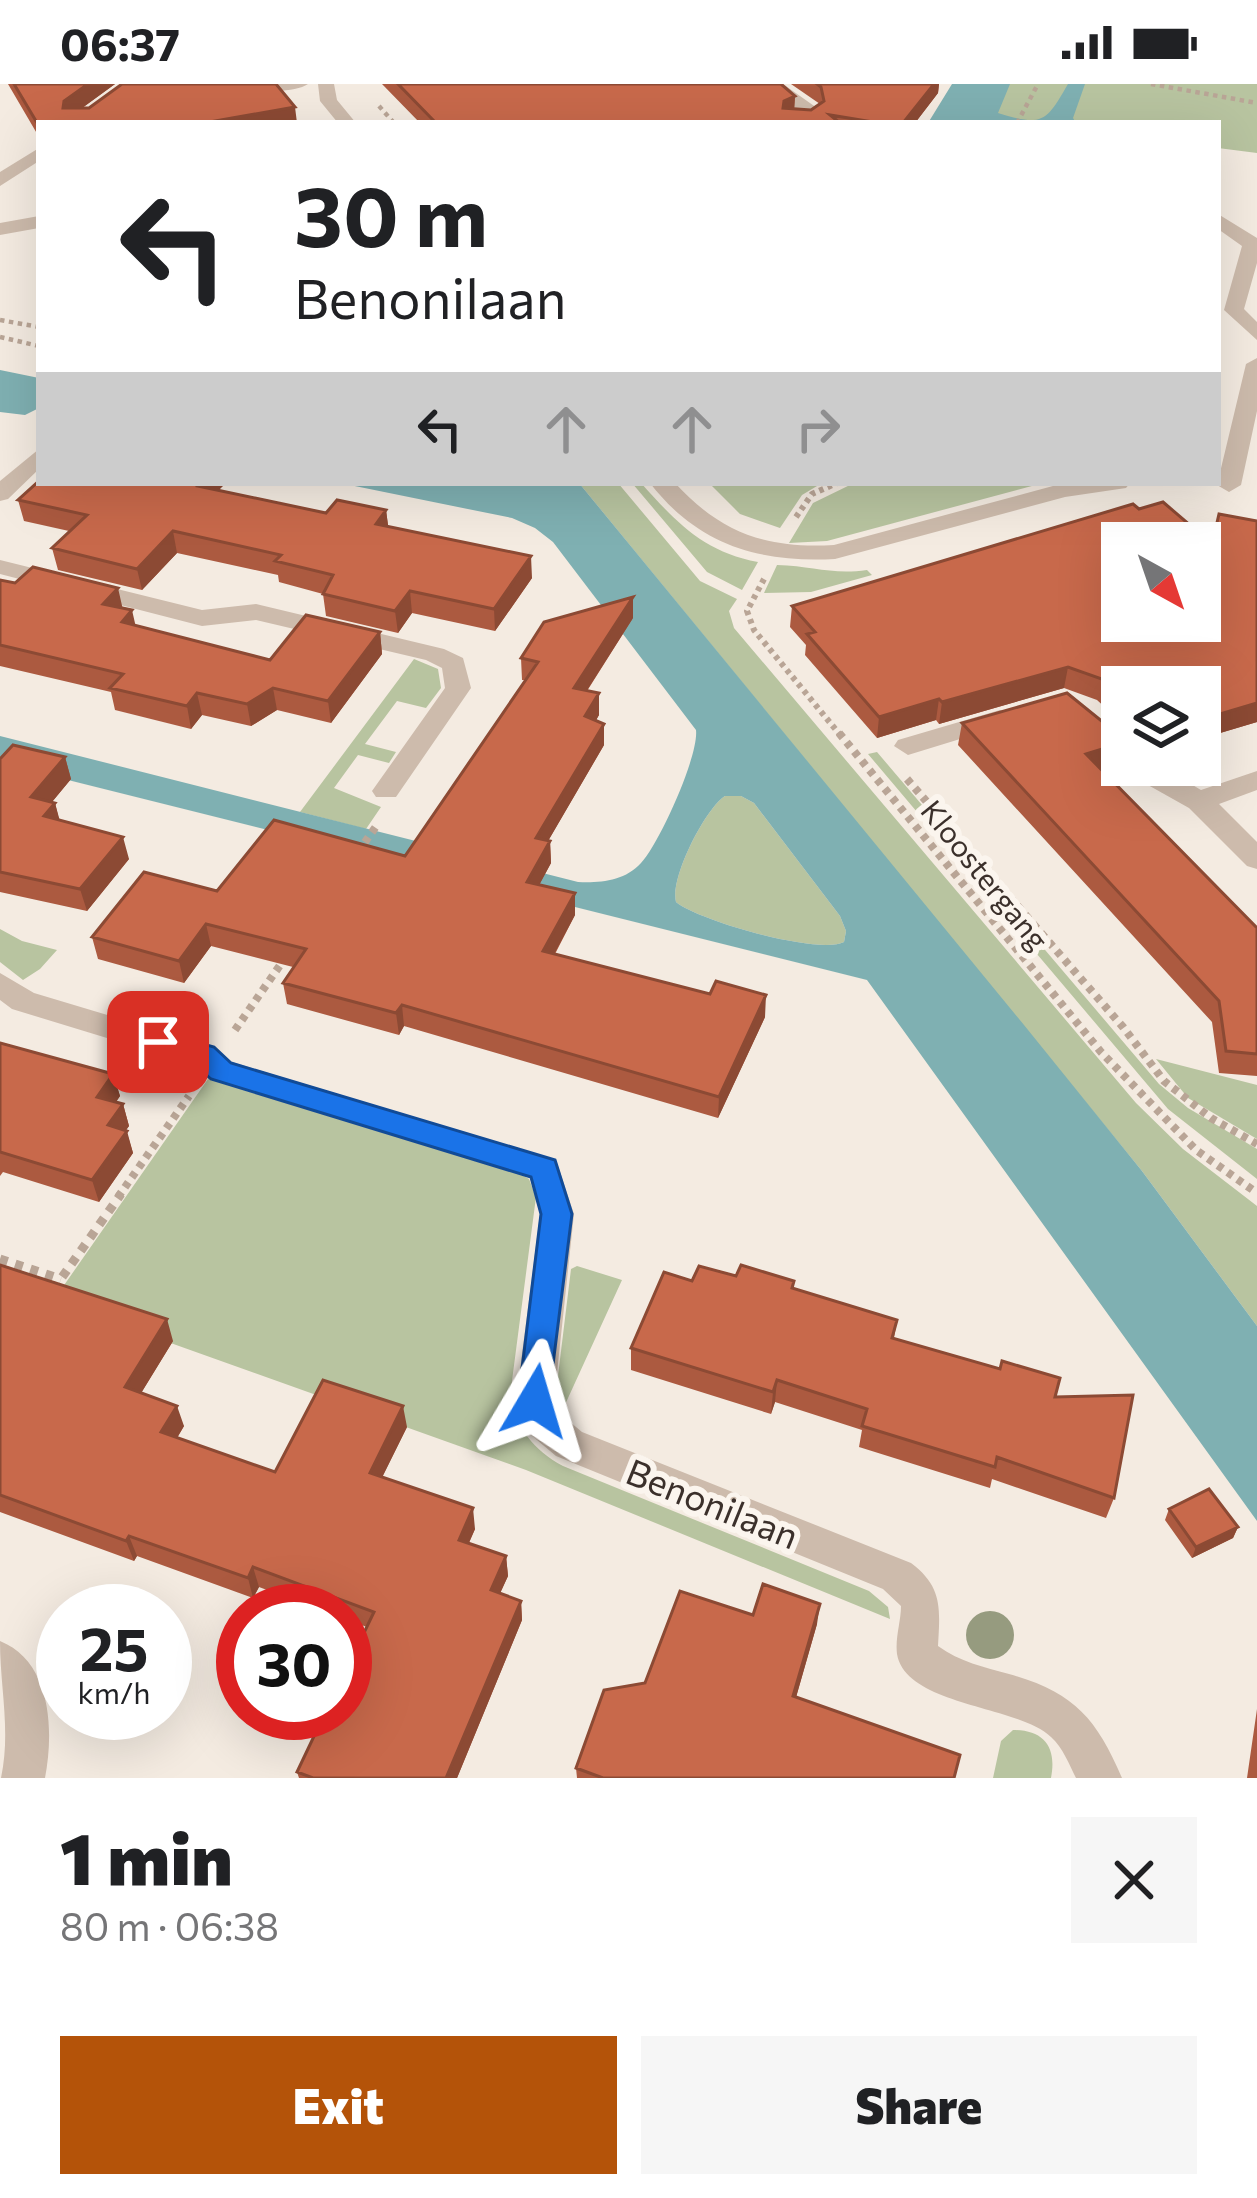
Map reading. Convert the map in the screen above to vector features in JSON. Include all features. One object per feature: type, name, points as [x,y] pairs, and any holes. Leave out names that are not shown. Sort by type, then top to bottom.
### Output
[{"type":"street","points":[[254,84],[300,84]]},
{"type":"street","points":[[326,84],[329,101],[345,120]]},
{"type":"street","points":[[772,84],[811,112],[802,120]]},
{"type":"street","points":[[0,181],[36,155]]},
{"type":"street","points":[[0,229],[36,222]]},
{"type":"street","points":[[1221,222],[1255,246],[1234,310],[1257,334]]},
{"type":"street","points":[[1257,364],[1221,484],[1257,490]]},
{"type":"street","points":[[0,494],[36,459]]},
{"type":"street","points":[[665,486],[694,520],[724,539],[776,554],[835,552],[1064,490],[1095,486]]},
{"type":"street","points":[[0,567],[202,618],[256,611],[435,654],[454,664],[458,688],[386,791]]},
{"type":"street","points":[[901,755],[1034,707]]},
{"type":"street","points":[[1199,801],[1257,780]]},
{"type":"street","points":[[1171,786],[1199,801],[1257,859]]},
{"type":"street","name":"Benonilaan","points":[[0,984],[23,1001],[203,1055],[221,1072],[544,1169],[557,1214],[535,1401],[544,1423],[568,1444],[897,1576],[918,1591],[924,1606],[916,1636],[918,1656],[937,1674],[1046,1708],[1068,1723],[1100,1778]]},
{"type":"street","points":[[0,1661],[25,1699],[32,1738],[23,1778]]},
{"type":"path","points":[[1019,120],[1038,84]]},
{"type":"path","points":[[1151,84],[1257,103]]},
{"type":"path","points":[[0,320],[36,327]]},
{"type":"path","points":[[0,337],[36,345]]},
{"type":"path","name":"Kloostergang","points":[[776,554],[747,611],[754,630],[1101,1052],[1196,1150],[1257,1193]]},
{"type":"path","points":[[901,755],[1164,1081],[1211,1118],[1257,1144]]},
{"type":"path","points":[[352,861],[381,819]]},
{"type":"path","points":[[49,1297],[288,953]]},
{"type":"path","points":[[0,1259],[61,1279]]},
{"type":"green space","points":[[993,84],[1257,84],[1257,153],[1221,148],[1221,120],[1022,120],[978,114]]},
{"type":"green space","points":[[581,486],[621,486],[700,581],[737,599],[729,611],[734,628],[1136,1103],[1183,1149],[1257,1206],[1257,1326],[1142,1171]]},
{"type":"green space","points":[[635,486],[644,486],[707,543],[758,562],[742,590],[707,572]]},
{"type":"green space","points":[[712,486],[817,486],[802,495],[780,528],[740,514]]},
{"type":"green space","points":[[848,486],[1032,486],[827,541],[789,543],[813,503]]},
{"type":"green space","points":[[777,565],[867,570],[872,575],[811,592],[764,593]]},
{"type":"green space","points":[[414,659],[438,669],[441,688],[426,708],[397,701],[365,744],[396,752],[389,763],[358,755],[334,788],[381,807],[366,829],[300,812]]},
{"type":"green space","points":[[877,752],[1159,1084],[1188,1108],[1257,1149],[1257,1179],[1168,1109],[868,754]]},
{"type":"green space","points":[[725,796],[741,796],[754,803],[840,916],[846,931],[844,942],[810,944],[759,934],[676,902],[678,877],[691,845]]},
{"type":"green space","points":[[0,929],[22,941],[57,950],[23,980],[0,962]]},
{"type":"green space","points":[[1156,1059],[1257,1085],[1257,1139],[1188,1098]]},
{"type":"green space","points":[[208,1079],[514,1170],[529,1179],[536,1197],[510,1396],[528,1437],[563,1466],[869,1591],[888,1607],[890,1619],[526,1470],[53,1301]]},
{"type":"green space","points":[[577,1266],[622,1280],[563,1409],[557,1384],[571,1269]]},
{"type":"green space","points":[[1013,1730],[1033,1733],[1046,1742],[1052,1757],[1051,1778],[993,1778],[1001,1741]]},
{"type":"water","points":[[952,84],[1010,84],[998,113],[1025,120],[930,120]]},
{"type":"water","points":[[1068,84],[1085,84],[1073,118],[1034,120],[1048,114]]},
{"type":"water","points":[[0,370],[36,377],[36,410],[25,415],[0,412]]},
{"type":"water","points":[[355,486],[581,486],[1142,1171],[1257,1326],[1257,1521],[867,980],[0,763],[0,736],[578,882],[628,874],[649,853],[667,819],[685,778],[696,730],[553,542],[512,518]],"holes":[[[725,796],[741,796],[754,803],[840,916],[846,931],[844,942],[810,944],[759,934],[676,902],[684,861],[717,803]]]},
{"type":"building","points":[[14,84],[88,84],[64,101],[63,108],[89,108],[122,84],[276,84],[295,107],[221,120],[36,121]]},
{"type":"building","points":[[398,84],[781,84],[795,96],[784,101],[783,108],[811,110],[824,101],[817,84],[934,84],[905,120],[830,115],[836,120],[433,120]]},
{"type":"building","points":[[36,484],[198,486],[326,513],[337,500],[386,510],[376,524],[531,556],[494,609],[410,591],[395,611],[323,594],[333,575],[275,561],[281,555],[173,531],[137,569],[52,548],[87,515],[18,500]]},
{"type":"building","points":[[1163,502],[1186,522],[1101,522],[1101,642],[1221,642],[1219,514],[1257,521],[1257,703],[1221,714],[1221,666],[1101,666],[1101,679],[1068,667],[879,717],[807,634],[815,632],[792,606],[1133,504],[1139,509]]},
{"type":"building","points":[[33,567],[118,588],[103,604],[132,610],[122,622],[270,660],[306,615],[380,632],[328,701],[273,688],[247,704],[197,693],[187,706],[110,688],[123,674],[0,645],[0,580],[15,583]]},
{"type":"building","points":[[633,597],[574,688],[599,693],[585,716],[604,724],[536,838],[550,841],[527,882],[575,893],[543,951],[710,994],[716,981],[766,995],[719,1097],[402,1005],[396,1013],[283,983],[306,949],[206,924],[179,961],[92,937],[144,872],[217,891],[274,820],[405,856],[538,662],[521,658],[544,622]]},
{"type":"building","points":[[1067,693],[1101,721],[1101,749],[1086,754],[1101,769],[1101,786],[1117,786],[1257,928],[1257,1054],[1226,1051],[1219,1001],[962,723]]},
{"type":"building","points":[[13,745],[65,757],[31,797],[55,803],[44,816],[123,837],[80,889],[0,872],[0,759]]},
{"type":"building","points":[[0,1043],[113,1074],[97,1097],[123,1104],[108,1125],[127,1131],[92,1180],[0,1152]]},
{"type":"building","points":[[0,1265],[167,1319],[125,1387],[177,1406],[161,1432],[275,1472],[323,1380],[403,1406],[370,1473],[473,1508],[459,1540],[506,1556],[491,1590],[521,1601],[446,1778],[313,1778],[297,1772],[312,1740],[372,1740],[372,1584],[299,1584],[253,1567],[248,1578],[129,1536],[126,1541],[0,1495]]},
{"type":"building","points":[[741,1265],[794,1281],[792,1288],[897,1320],[892,1338],[1000,1369],[1002,1361],[1060,1378],[1055,1397],[1133,1395],[1114,1498],[997,1457],[995,1467],[862,1426],[867,1409],[777,1380],[773,1392],[631,1348],[664,1272],[692,1281],[699,1266],[736,1276]]},
{"type":"building","points":[[1209,1489],[1238,1527],[1196,1547],[1169,1509]]},
{"type":"building","points":[[763,1584],[820,1604],[793,1696],[960,1755],[954,1778],[603,1778],[576,1768],[604,1690],[645,1683],[680,1591],[753,1615]]},
{"type":"route","points":[[158,1042],[203,1055],[221,1072],[510,1155],[544,1169],[557,1214],[535,1401]]}]
